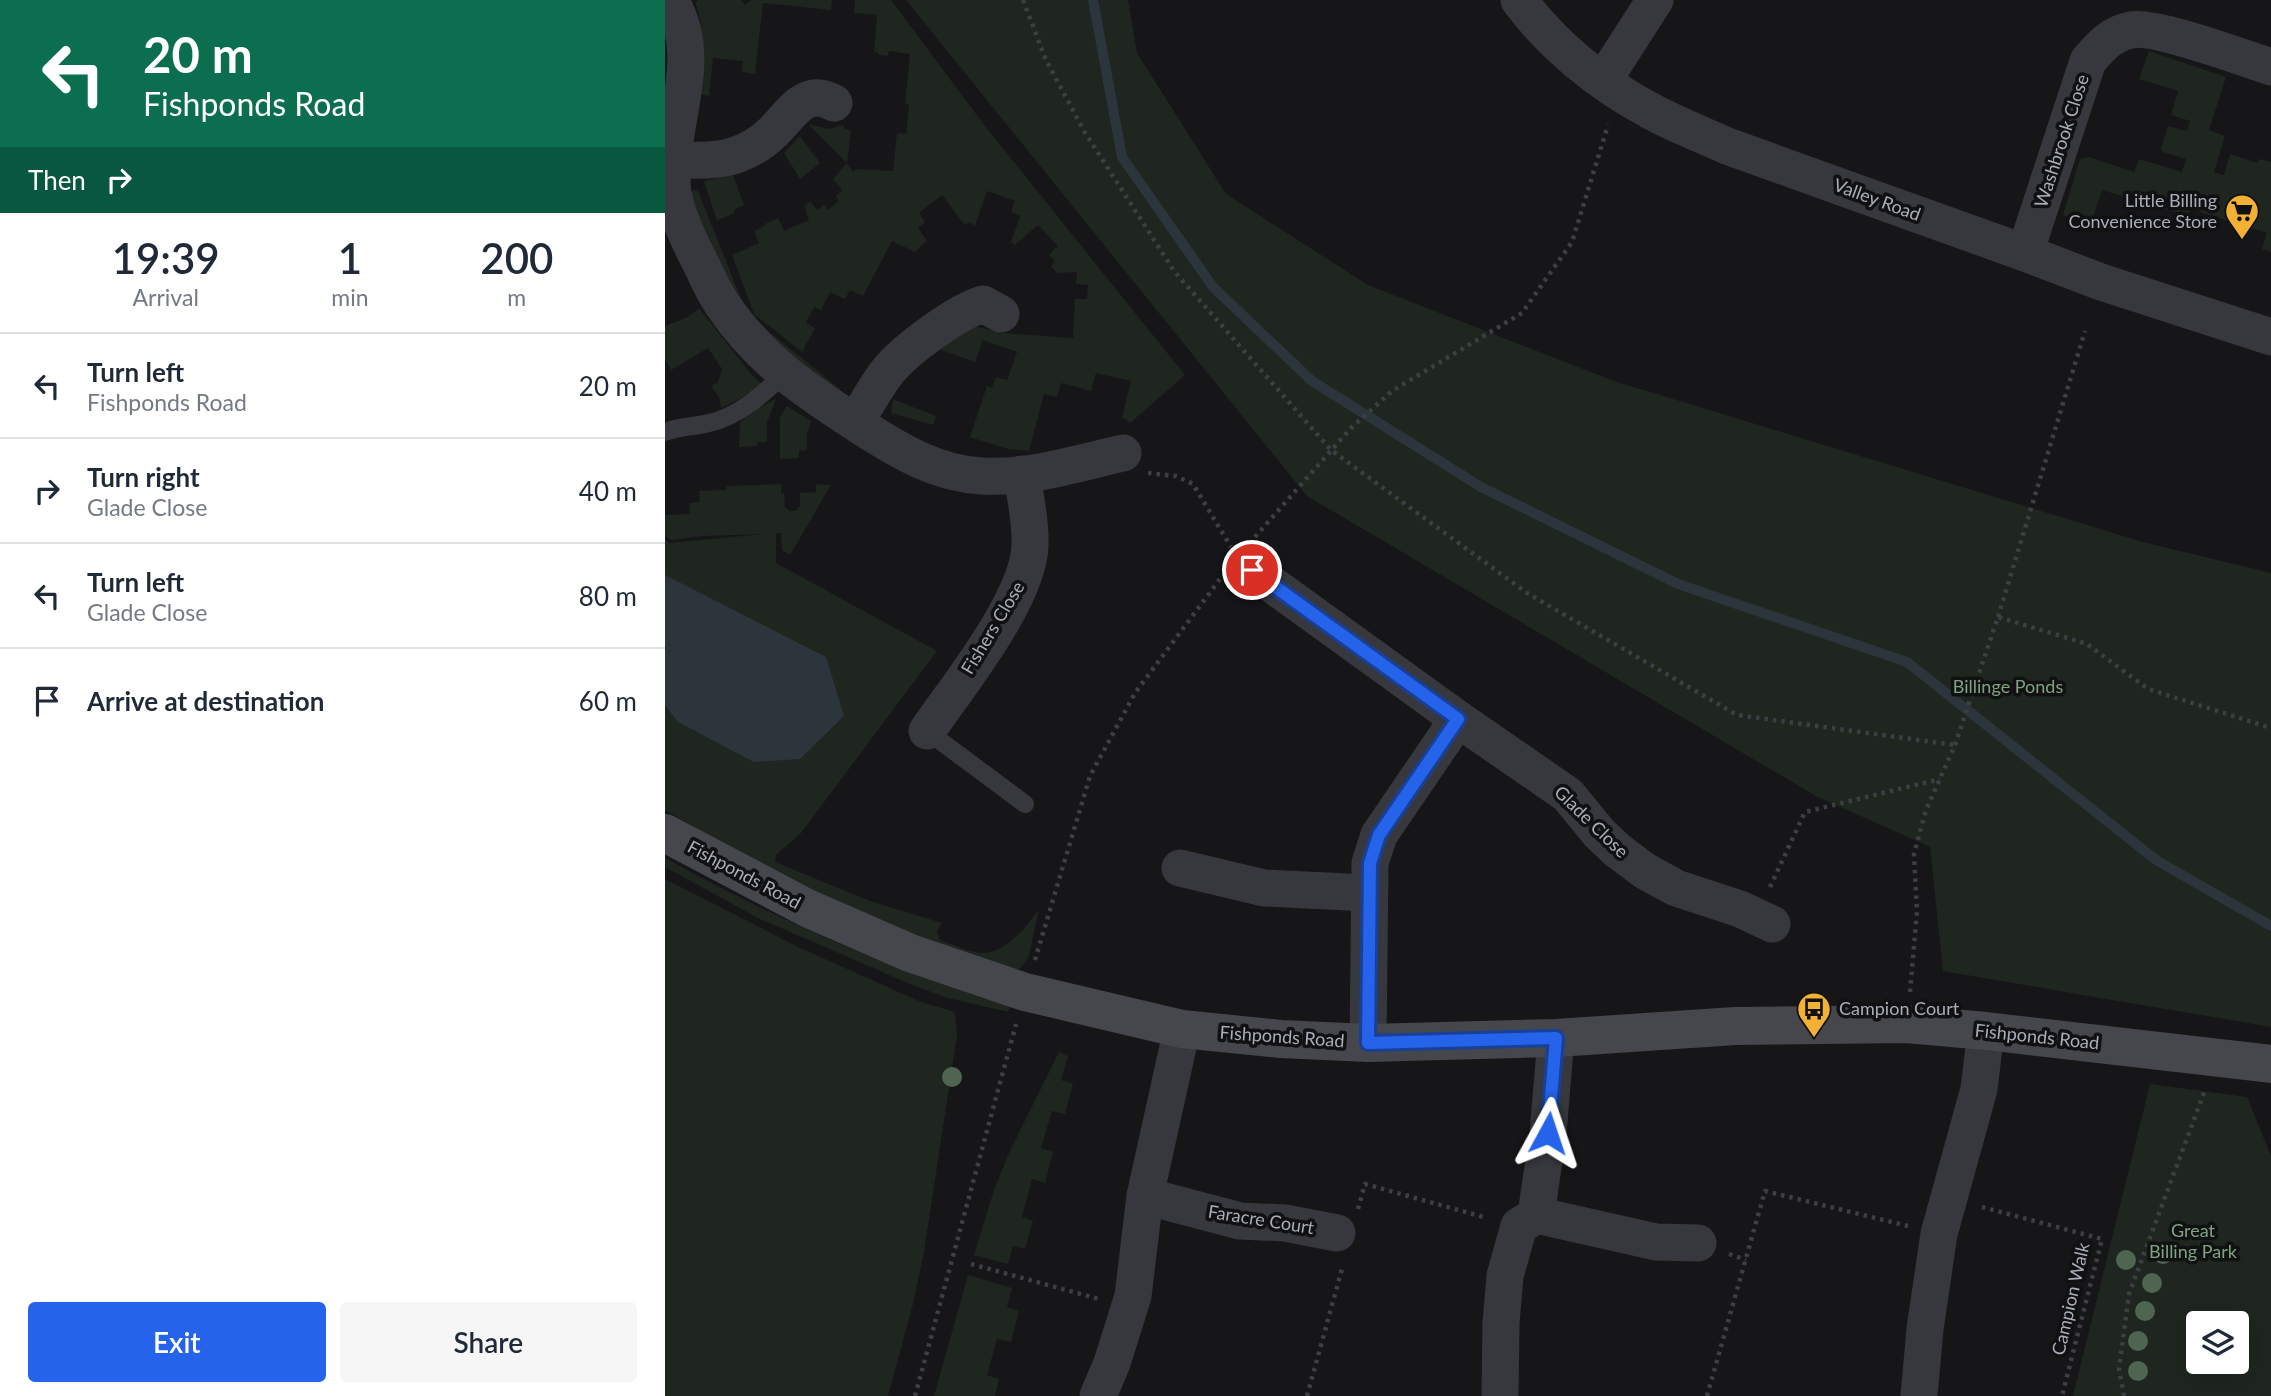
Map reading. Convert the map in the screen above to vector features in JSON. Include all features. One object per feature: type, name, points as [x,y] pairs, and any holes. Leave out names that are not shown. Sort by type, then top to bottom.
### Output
[{"type":"street","points":[[670,0],[680,21],[686,60],[671,160],[673,193],[690,242],[720,303],[745,335],[784,374],[897,449],[940,469],[982,476],[1131,462]]},
{"type":"street","name":"Valley Road","points":[[1519,0],[1533,20],[1611,86],[1648,110],[1727,146],[2101,282],[2271,337]]},
{"type":"street","points":[[1611,86],[1655,0]]},
{"type":"street","name":"Washbrook Close","points":[[2025,253],[2088,61],[2108,38],[2133,29],[2157,32],[2271,67]]},
{"type":"street","points":[[671,160],[715,160],[736,155],[755,146],[771,134],[812,92]]},
{"type":"street","points":[[855,422],[888,370],[923,340],[982,300]]},
{"type":"street","name":"Fishers Close","points":[[927,730],[991,638],[1022,583],[1031,545],[1022,474]]},
{"type":"street","name":"Glade Close","points":[[1241,561],[1568,796],[1599,834],[1645,871],[1676,888],[1764,920]]},
{"type":"street","points":[[1368,1043],[1370,863],[1379,835],[1458,719]]},
{"type":"street","name":"Fishponds Road","points":[[665,833],[807,908],[910,953],[1025,992],[1182,1029],[1281,1039],[1368,1043],[1556,1038],[1735,1026],[1907,1024],[2218,1056],[2271,1064]]},
{"type":"street","points":[[1180,868],[1264,888],[1369,893]]},
{"type":"street","points":[[1098,1396],[1130,1308],[1145,1196],[1182,1029]]},
{"type":"street","points":[[1919,1396],[1925,1329],[1939,1234],[1979,1089],[1986,1031]]},
{"type":"street","points":[[1500,1396],[1505,1276],[1527,1221],[1548,1133],[1556,1038]]},
{"type":"street","name":"Faracre Court","points":[[1145,1196],[1240,1221],[1285,1223],[1346,1235]]},
{"type":"street","points":[[1527,1221],[1656,1242],[1698,1243]]},
{"type":"lane","points":[[665,432],[724,419],[762,395],[784,374]]},
{"type":"lane","points":[[927,730],[1025,804]]},
{"type":"path","points":[[1023,0],[1046,60],[1084,131],[1174,271],[1331,450],[1527,593],[1737,715],[1955,745]]},
{"type":"path","points":[[1034,965],[1090,776],[1135,693],[1350,429],[1391,391],[1522,313],[1572,242],[1611,86]]},
{"type":"path","points":[[1907,1024],[1917,912],[1914,854],[1926,810],[1955,745],[1998,617],[2085,331]]},
{"type":"path","points":[[1131,462],[1193,484],[1241,561]]},
{"type":"path","points":[[1998,617],[2087,643],[2148,689],[2271,728]]},
{"type":"path","points":[[1764,920],[1805,812],[1941,779]]},
{"type":"path","points":[[915,1396],[1017,1021]]},
{"type":"path","points":[[2124,1396],[2119,1369],[2129,1294],[2218,1056]]},
{"type":"path","points":[[1307,1396],[1346,1235],[1365,1185],[1527,1221]]},
{"type":"path","points":[[1707,1396],[1765,1191],[1939,1234]]},
{"type":"path","name":"Campion Walk","points":[[1948,1198],[2102,1239],[2062,1396]]},
{"type":"path","points":[[971,1264],[1130,1308]]},
{"type":"green space","points":[[741,0],[745,5],[751,0],[832,0],[831,10],[763,3],[755,74],[742,72],[743,61],[713,58],[709,96],[700,94],[703,48],[695,2]]},
{"type":"green space","points":[[855,0],[891,0],[985,126],[1185,375],[1130,423],[1122,417],[1131,381],[1096,373],[1091,391],[1061,383],[1057,397],[1044,394],[1029,451],[1008,449],[970,437],[987,386],[992,388],[996,377],[1007,380],[1017,352],[983,340],[975,362],[939,349],[971,325],[1001,333],[1073,338],[1075,299],[1087,299],[1088,285],[1076,284],[1077,272],[1057,273],[1051,266],[1055,261],[1049,255],[1058,246],[1038,225],[1015,245],[1011,242],[1020,216],[1011,212],[1015,201],[987,191],[975,226],[971,223],[964,224],[942,195],[919,213],[925,222],[918,228],[927,241],[915,252],[892,241],[863,296],[850,290],[845,299],[830,292],[821,310],[814,307],[806,323],[815,328],[802,352],[754,314],[732,255],[759,243],[754,231],[778,218],[784,231],[809,220],[804,206],[810,201],[817,210],[824,205],[828,210],[839,201],[836,196],[842,190],[833,179],[847,163],[808,124],[829,129],[843,125],[845,129],[851,130],[847,164],[853,171],[893,171],[897,133],[906,134],[909,104],[905,104],[910,54],[889,51],[888,56],[879,55],[876,51],[874,53],[877,15],[854,13]]},
{"type":"green space","name":"Billinge Ponds","points":[[906,0],[1128,0],[1137,53],[1226,194],[1368,285],[1614,381],[2143,542],[2271,573],[2271,1027],[1943,971],[1930,847],[1816,796],[1307,496]]},
{"type":"green space","points":[[2149,51],[2226,77],[2209,130],[2225,136],[2214,172],[2224,175],[2230,154],[2257,163],[2259,159],[2271,162],[2271,252],[2262,249],[2267,233],[2191,209],[2188,216],[2102,190],[2091,224],[2063,215],[2080,159],[2089,157],[2134,172],[2139,159],[2182,172],[2186,159],[2163,152],[2161,148],[2168,126],[2187,131],[2190,121],[2171,115],[2178,91],[2139,79]]},
{"type":"green space","points":[[800,136],[820,163],[800,179],[784,153]]},
{"type":"green space","points":[[733,175],[744,205],[717,221],[704,181]]},
{"type":"green space","points":[[694,190],[698,191],[747,314],[840,389],[840,394],[811,379],[786,360],[745,314],[713,259],[688,201],[688,194]]},
{"type":"green space","points":[[699,308],[762,384],[721,408],[719,397],[711,386],[718,382],[722,369],[708,348],[671,370],[665,359],[665,326],[688,317]]},
{"type":"green space","points":[[776,399],[767,422],[767,442],[757,442],[757,446],[739,447],[740,422],[758,408]]},
{"type":"green space","points":[[893,399],[936,416],[933,425],[891,413]]},
{"type":"green space","points":[[787,406],[811,421],[807,433],[807,450],[799,451],[799,458],[780,459],[780,417]]},
{"type":"green space","points":[[781,484],[785,507],[790,511],[796,511],[800,506],[800,493],[816,492],[816,484],[831,485],[790,555],[782,550],[781,533],[776,533],[776,563],[937,651],[801,833],[776,855],[775,862],[870,901],[942,923],[937,932],[940,940],[978,953],[992,952],[1008,944],[1039,909],[1029,956],[1021,968],[1014,970],[884,924],[747,858],[665,810],[665,540],[670,543],[763,534],[670,540],[665,536],[665,515],[690,514],[689,503],[700,502],[699,491],[726,490],[727,486]]},
{"type":"green space","points":[[665,858],[748,902],[833,941],[921,976],[1010,1006],[1008,1012],[948,998],[917,987],[760,919],[665,867]]},
{"type":"green space","points":[[665,879],[798,947],[921,1002],[955,1012],[957,1035],[924,1252],[888,1396],[665,1396]]},
{"type":"green space","points":[[1059,1052],[1068,1056],[1061,1080],[1073,1084],[1065,1114],[1052,1111],[1041,1148],[1053,1152],[1045,1183],[1032,1179],[1022,1217],[1033,1221],[1025,1249],[1013,1246],[1008,1264],[974,1255],[994,1190],[1009,1153]]},
{"type":"green space","name":"Great Billing Park","points":[[2150,1084],[2247,1097],[2271,1156],[2271,1396],[2073,1396]]},
{"type":"green space","points":[[968,1275],[1012,1288],[1007,1307],[1019,1311],[1011,1342],[997,1339],[987,1375],[999,1379],[995,1396],[934,1396]]},
{"type":"shaded area","points":[[665,575],[826,657],[844,716],[800,759],[754,762],[678,722],[665,705]]},
{"type":"waterway","points":[[1093,0],[1122,157],[1213,287],[1312,381],[1481,487],[1678,584],[1907,662],[2156,860],[2271,926]]},
{"type":"place","name":"Little Billing Convenience Store","points":[[2242,241]]},
{"type":"place","name":"Campion Court","points":[[1814,1039]]},
{"type":"route","points":[[1252,570],[1458,719],[1379,835],[1370,863],[1368,1043],[1556,1038],[1548,1133]]}]
